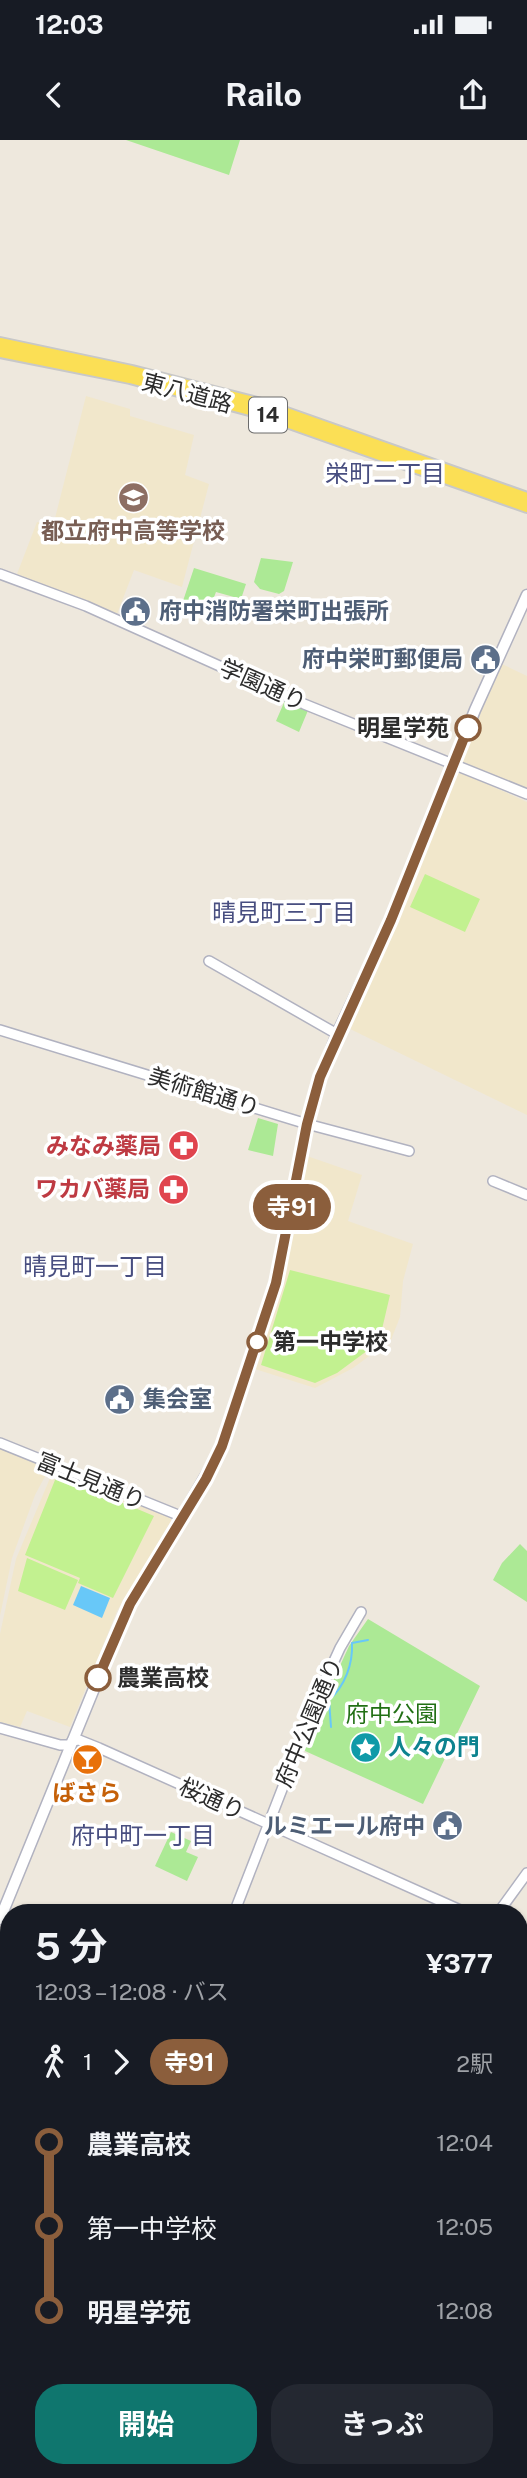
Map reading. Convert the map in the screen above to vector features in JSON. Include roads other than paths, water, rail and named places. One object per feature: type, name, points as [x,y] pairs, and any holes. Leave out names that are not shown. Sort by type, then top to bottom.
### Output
[{"type":"main road","points":[[0,345],[25,351],[27,354],[23,357]]},
{"type":"main road","name":"東八道路","points":[[0,345],[132,370],[261,404],[527,498]]},
{"type":"main road","name":"東八道路","points":[[0,352],[130,378],[261,412],[527,507]]},
{"type":"main road","points":[[6,1904],[70,1743],[130,1604],[222,1446],[281,1262],[307,1124],[337,1034],[391,920],[527,595]]},
{"type":"street","name":"学園通り","points":[[0,574],[86,606],[315,709],[527,794]]},
{"type":"street","points":[[209,961],[337,1034]]},
{"type":"street","name":"美術館通り","points":[[0,1030],[307,1124],[410,1151]]},
{"type":"street","points":[[493,1181],[527,1195]]},
{"type":"street","name":"富士見通り","points":[[0,1443],[183,1517]]},
{"type":"street","name":"府中公園通り","points":[[237,1904],[328,1672],[361,1612]]},
{"type":"street","name":"桜通り","points":[[0,1728],[60,1745],[86,1742],[447,1904]]},
{"type":"street","points":[[505,1904],[527,1873]]},
{"type":"water","points":[[81,1586],[110,1598],[102,1618],[73,1605]]},
{"type":"waterway","points":[[331,1727],[329,1700],[347,1674],[352,1643],[368,1640]]},
{"type":"place","name":"都立府中高等学校","points":[[133,497]]},
{"type":"place","name":"府中消防署栄町出張所","points":[[136,611]]},
{"type":"place","name":"府中栄町郵便局","points":[[486,659]]},
{"type":"place","name":"明星学苑","points":[[468,728]]},
{"type":"place","name":"みなみ薬局","points":[[184,1146]]},
{"type":"place","name":"ワカバ薬局","points":[[173,1189]]},
{"type":"place","name":"第一中学校","points":[[257,1342]]},
{"type":"place","name":"集会室","points":[[120,1399]]},
{"type":"place","name":"農業高校","points":[[98,1678]]},
{"type":"place","name":"人々の門","points":[[365,1747]]},
{"type":"place","name":"ばさら","points":[[87,1759]]},
{"type":"place","name":"ルミエール府中","points":[[448,1826]]},
{"type":"district","name":"栄町二丁目","points":[[385,474]]},
{"type":"district","name":"晴見町三丁目","points":[[284,913]]},
{"type":"district","name":"晴見町一丁目","points":[[95,1267]]},
{"type":"district","name":"府中町一丁目","points":[[143,1836]]},
{"type":"park label","name":"府中公園","points":[[392,1714]]}]
